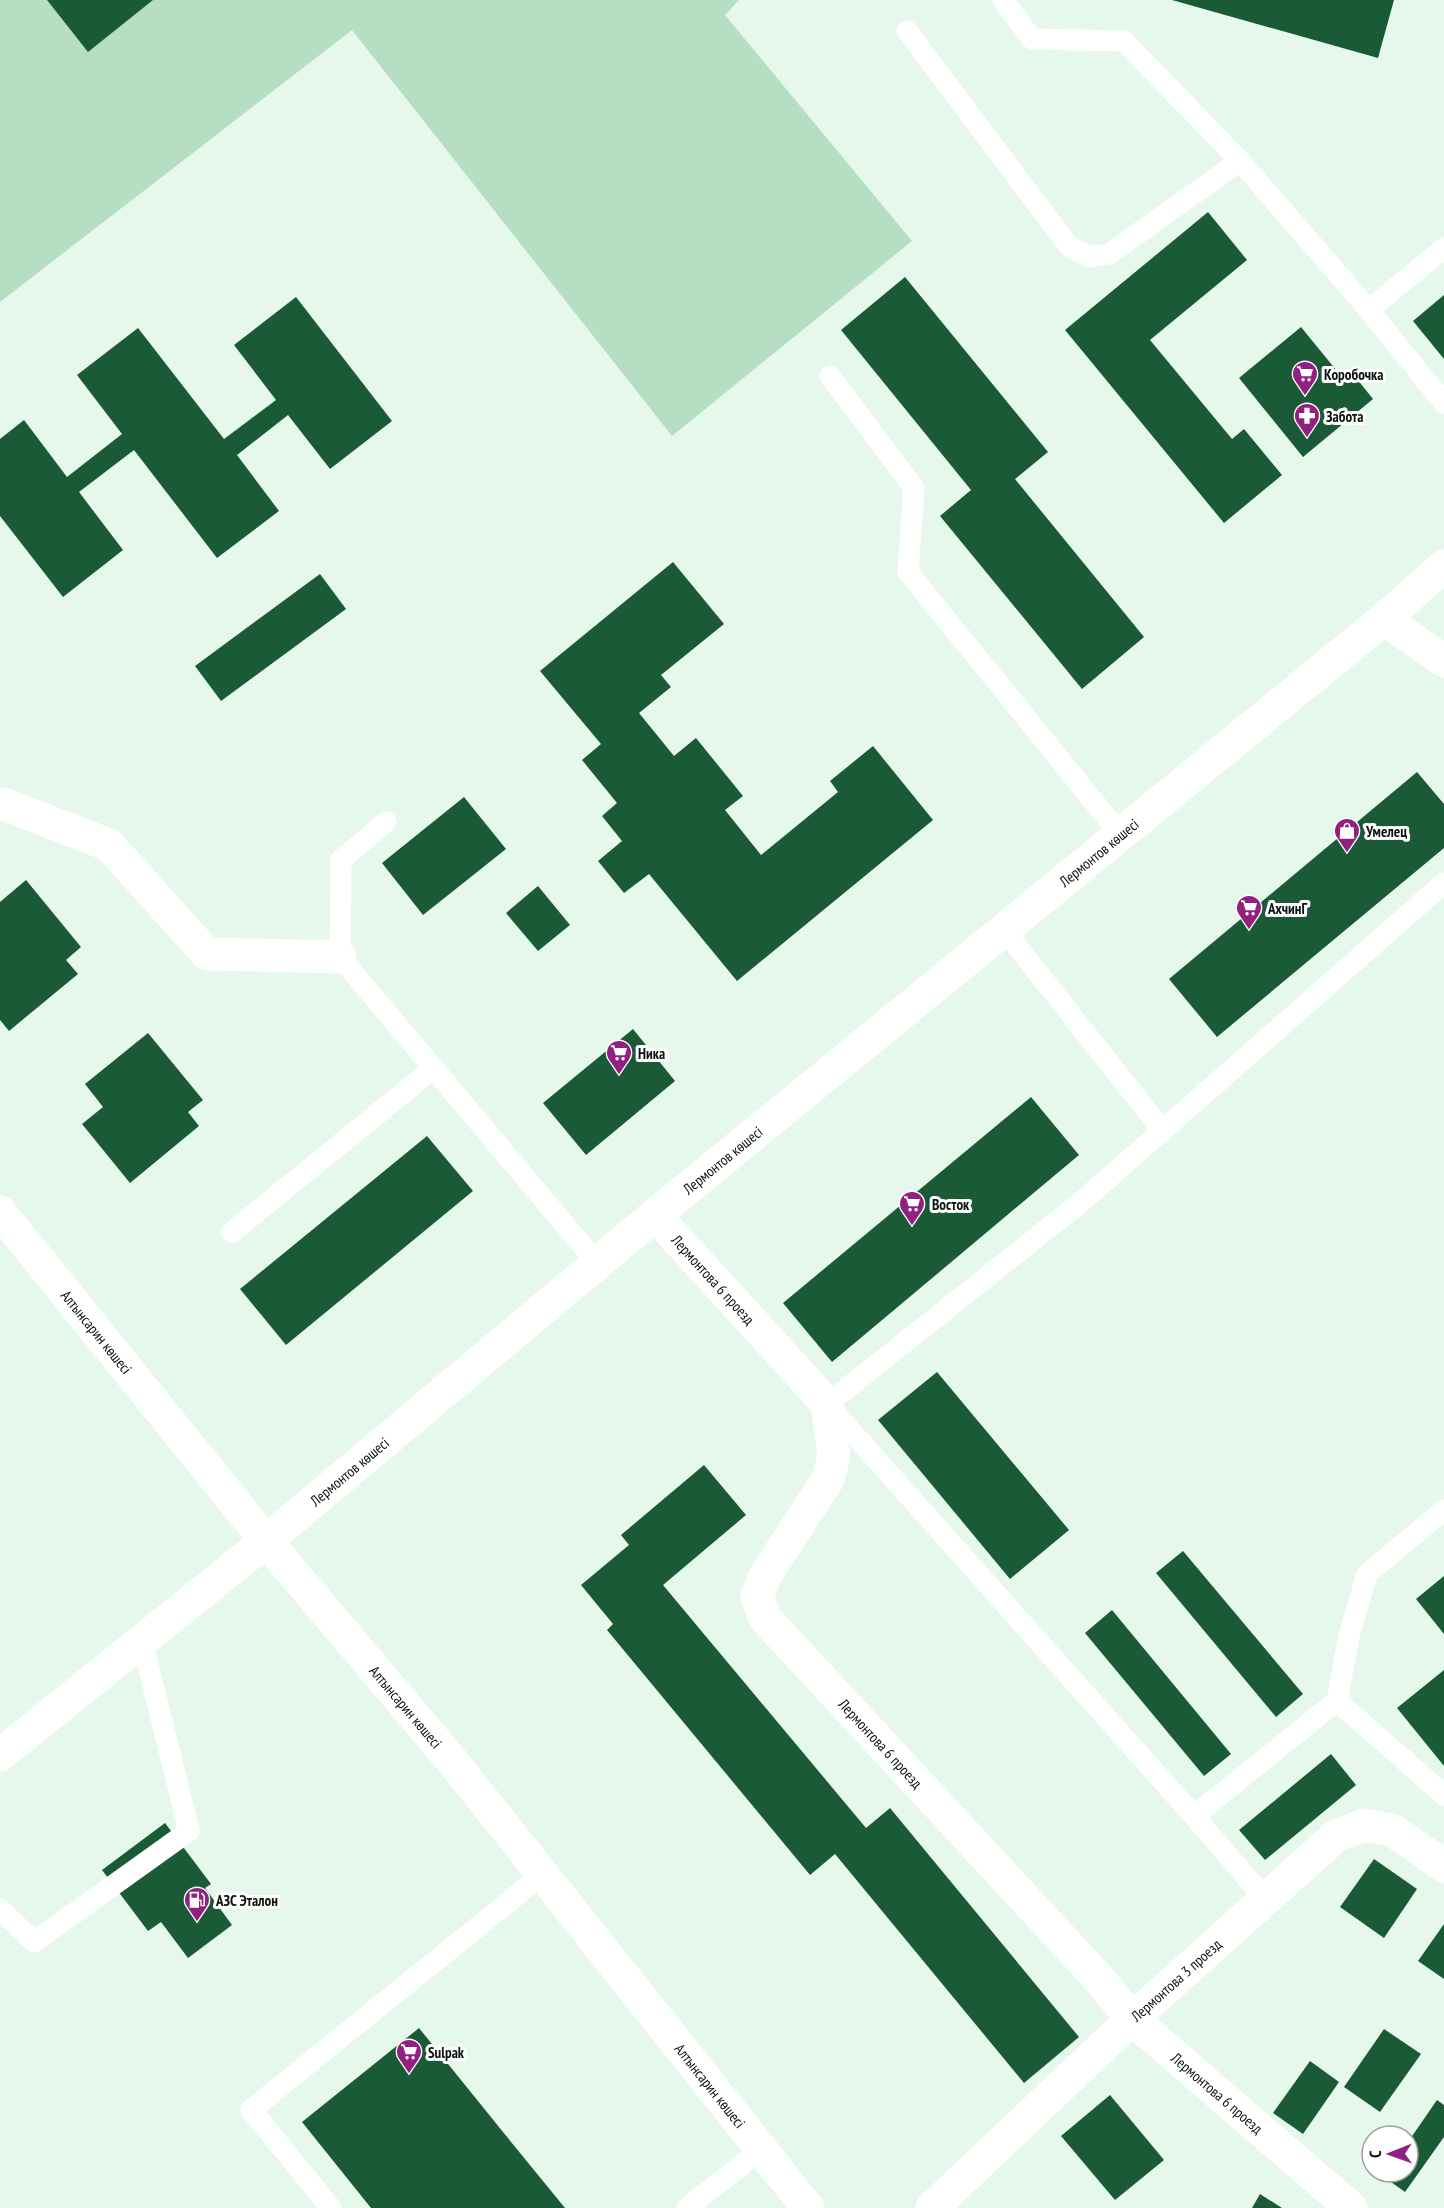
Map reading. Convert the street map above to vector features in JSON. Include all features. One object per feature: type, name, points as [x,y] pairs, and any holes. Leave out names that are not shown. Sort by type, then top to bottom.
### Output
[{"type":"street","name":"Лермонтов көшесі","points":[[0,1755],[266,1541],[597,1263],[1384,619],[1444,566]]},
{"type":"street","points":[[1384,619],[1444,661]]},
{"type":"street","points":[[4,804],[109,845],[207,954],[340,957]]},
{"type":"street","name":"Алтынсарин көшесі","points":[[0,1212],[266,1541],[453,1762],[808,2208]]},
{"type":"street","name":"Лермонтова 6 проезд","points":[[655,1215],[827,1404],[834,1456],[828,1479],[765,1576],[757,1597],[765,1618],[1100,1980],[1132,2019],[1351,2208]]},
{"type":"street","name":"Лермонтова 3 проезд","points":[[932,2208],[1132,2019],[1336,1836],[1364,1825],[1392,1830],[1444,1866]]},
{"type":"lane","points":[[1003,0],[1032,39],[1124,41],[1240,161],[1369,310],[1444,403]]},
{"type":"lane","points":[[907,31],[1069,246],[1089,256],[1109,254],[1240,161]]},
{"type":"lane","points":[[1369,310],[1444,248]]},
{"type":"lane","points":[[830,376],[914,488],[908,572],[1120,835]]},
{"type":"lane","points":[[386,822],[341,860],[340,957],[597,1263]]},
{"type":"lane","points":[[1266,1899],[827,1404],[1080,1203],[1444,884]]},
{"type":"lane","points":[[1004,930],[1162,1131]]},
{"type":"lane","points":[[232,1232],[434,1068]]},
{"type":"lane","points":[[1194,1816],[1337,1701],[1349,1636],[1367,1574],[1444,1510]]},
{"type":"lane","points":[[0,1909],[34,1942],[189,1831],[142,1641]]},
{"type":"lane","points":[[1337,1701],[1444,1795]]},
{"type":"lane","points":[[330,2208],[251,2110],[543,1874]]},
{"type":"lane","points":[[687,2208],[762,2149]]},
{"type":"green space","points":[[0,0],[739,0],[725,15],[912,241],[672,436],[352,30],[0,302]]},
{"type":"building","points":[[47,0],[153,0],[88,52]]},
{"type":"building","points":[[1172,0],[1394,0],[1378,58]]},
{"type":"building","points":[[1208,212],[1247,260],[1150,340],[1232,439],[1244,429],[1282,475],[1224,523],[1065,330]]},
{"type":"building","points":[[905,277],[1048,452],[1015,479],[1144,637],[1082,689],[940,516],[971,490],[841,330]]},
{"type":"building","points":[[1444,295],[1444,359],[1413,321]]},
{"type":"building","points":[[296,297],[392,421],[330,469],[288,415],[237,455],[279,511],[217,558],[134,450],[79,492],[123,550],[63,597],[0,516],[0,439],[24,420],[67,477],[122,434],[77,375],[138,328],[224,439],[276,400],[234,345]]},
{"type":"building","points":[[1301,327],[1341,376],[1349,369],[1373,399],[1303,457],[1239,378]]},
{"type":"building","points":[[673,562],[724,624],[661,675],[671,687],[639,713],[674,756],[696,738],[743,796],[725,810],[761,855],[838,792],[830,781],[873,746],[933,820],[737,981],[649,874],[624,893],[598,861],[622,841],[602,816],[617,803],[582,760],[601,744],[540,671]]},
{"type":"building","points":[[320,574],[346,609],[221,701],[195,666]]},
{"type":"building","points":[[1417,772],[1444,804],[1444,848],[1217,1037],[1169,979]]},
{"type":"building","points":[[464,797],[506,849],[423,915],[382,863]]},
{"type":"building","points":[[26,880],[81,947],[66,960],[78,974],[9,1031],[0,1020],[0,902]]},
{"type":"building","points":[[538,886],[570,925],[538,951],[506,913]]},
{"type":"building","points":[[633,1029],[675,1081],[586,1155],[543,1103]]},
{"type":"building","points":[[148,1033],[203,1100],[188,1112],[199,1126],[130,1183],[82,1124],[103,1107],[85,1084]]},
{"type":"building","points":[[1031,1097],[1079,1155],[832,1362],[783,1303]]},
{"type":"building","points":[[427,1136],[473,1191],[286,1345],[240,1289]]},
{"type":"building","points":[[937,1372],[1069,1530],[1010,1579],[878,1420]]},
{"type":"building","points":[[704,1465],[746,1515],[663,1585],[866,1828],[890,1808],[1079,2037],[1024,2083],[835,1854],[810,1875],[607,1630],[613,1624],[581,1585],[629,1545],[621,1535]]},
{"type":"building","points":[[1183,1551],[1303,1694],[1276,1717],[1156,1573]]},
{"type":"building","points":[[1444,1576],[1444,1634],[1416,1599]]},
{"type":"building","points":[[1112,1610],[1231,1754],[1204,1776],[1085,1633]]},
{"type":"building","points":[[1444,1670],[1444,1766],[1397,1708]]},
{"type":"building","points":[[1331,1754],[1356,1785],[1265,1860],[1239,1830]]},
{"type":"building","points":[[165,1823],[211,1884],[205,1888],[232,1925],[188,1958],[161,1922],[148,1931],[102,1870]]},
{"type":"building","points":[[1374,1859],[1417,1889],[1384,1938],[1340,1907]]},
{"type":"building","points":[[1444,1924],[1444,1979],[1418,1961]]},
{"type":"building","name":"Sulpak","points":[[419,2028],[565,2208],[371,2208],[302,2122]]},
{"type":"building","points":[[1384,2029],[1421,2054],[1380,2112],[1344,2087]]},
{"type":"building","points":[[1310,2061],[1339,2082],[1303,2134],[1273,2113]]},
{"type":"building","points":[[1110,2095],[1164,2160],[1115,2200],[1061,2136]]},
{"type":"building","points":[[1437,2100],[1444,2105],[1444,2137],[1420,2171],[1420,2125]]},
{"type":"building","points":[[1394,2184],[1411,2184],[1405,2192]]},
{"type":"building","points":[[1260,2194],[1282,2208],[1252,2208]]},
{"type":"place","name":"Коробочка","points":[[1305,397]]},
{"type":"place","name":"Забота","points":[[1307,439]]},
{"type":"place","name":"Умелец","points":[[1347,854]]},
{"type":"place","name":"АхчинГ","points":[[1249,931]]},
{"type":"place","name":"Ника","points":[[619,1076]]},
{"type":"place","name":"Восток","points":[[912,1227]]},
{"type":"place","name":"АЗС Эталон","points":[[197,1923]]},
{"type":"place","name":"Sulpak","points":[[409,2075]]}]
